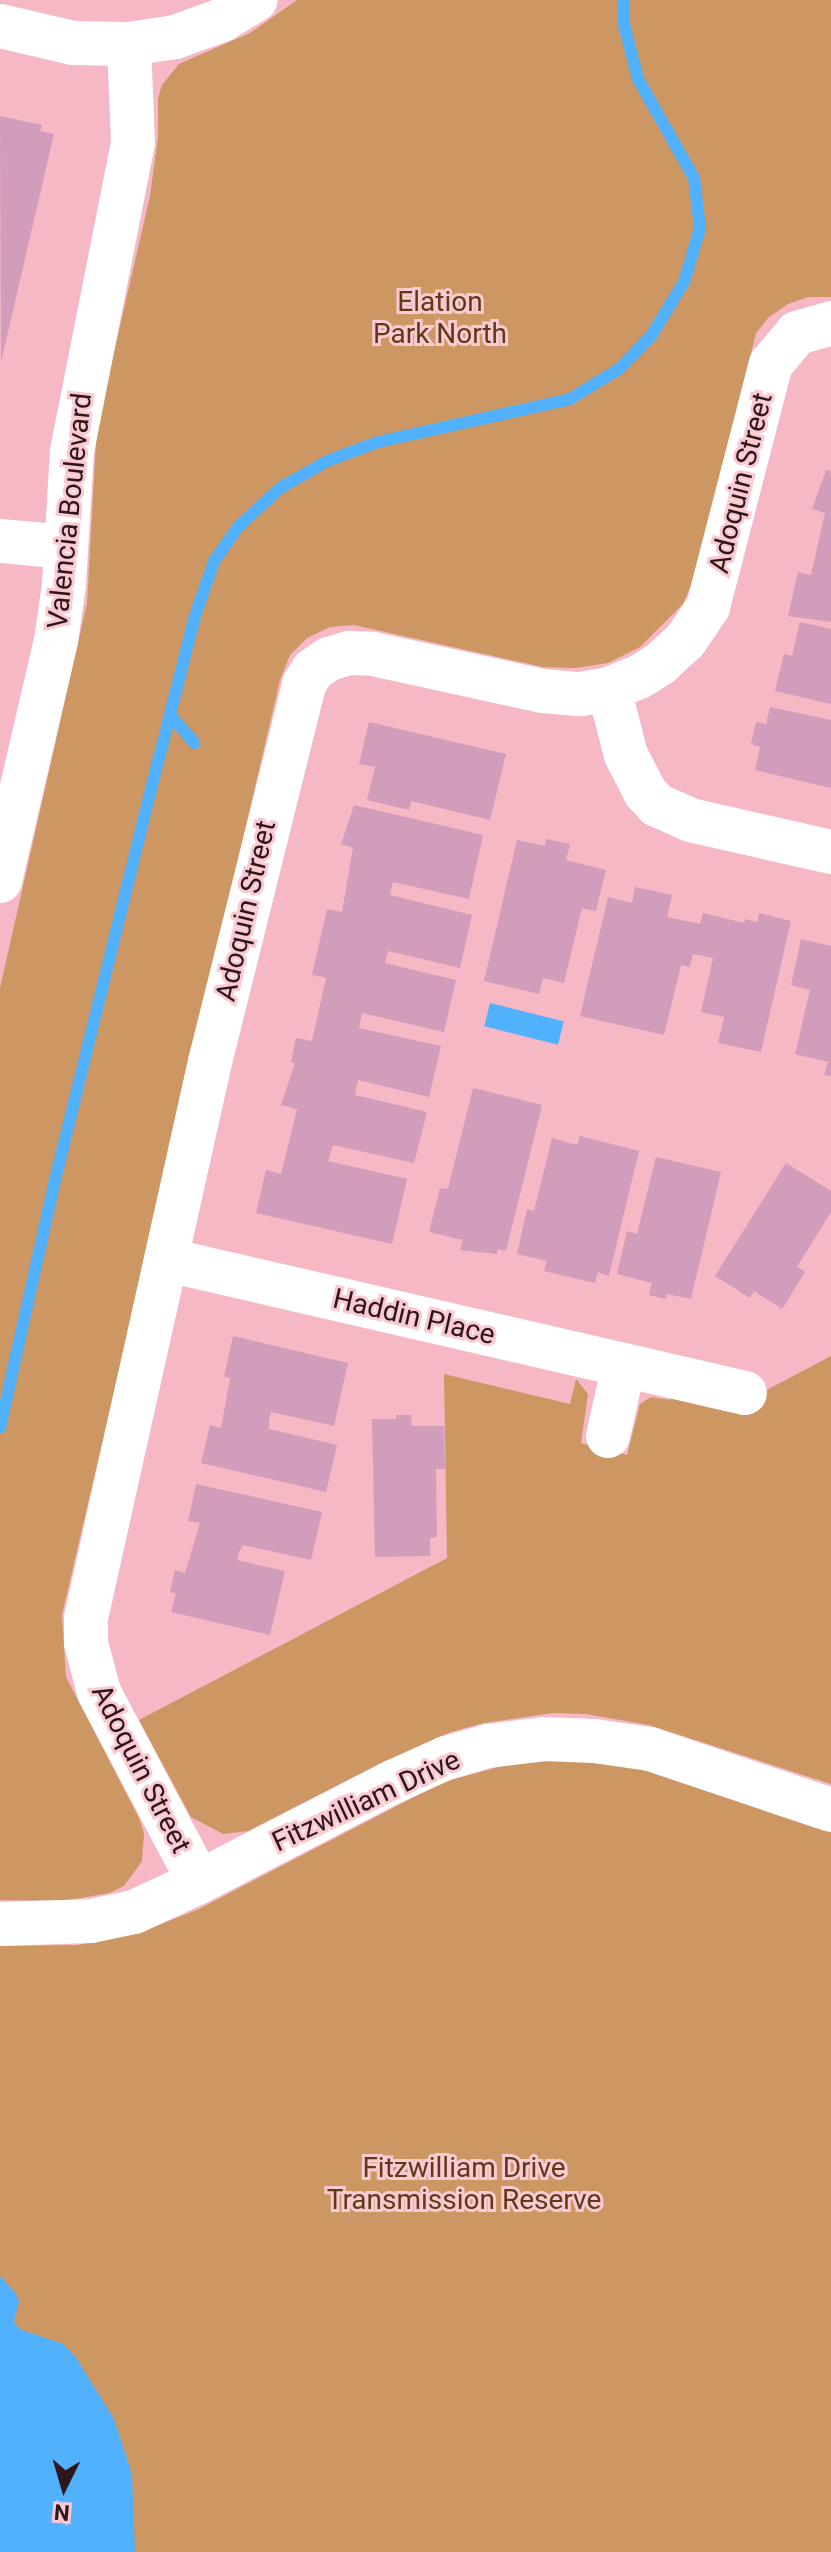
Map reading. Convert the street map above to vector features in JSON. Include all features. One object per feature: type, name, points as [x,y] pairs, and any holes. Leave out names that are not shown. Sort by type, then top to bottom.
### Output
[{"type":"street","points":[[0,26],[73,43],[129,44],[186,33],[222,20],[255,0]]},
{"type":"street","name":"Valencia Boulevard","points":[[0,881],[56,641],[72,451],[133,143],[129,44]]},
{"type":"street","name":"Adoquin Street","points":[[199,1882],[108,1713],[86,1643],[90,1591],[168,1260],[210,1062],[293,717],[304,684],[313,670],[339,656],[373,654],[543,691],[581,694],[609,689],[639,677],[661,663],[685,641],[708,607],[771,364],[797,333],[831,323]]},
{"type":"street","points":[[0,541],[66,547]]},
{"type":"street","points":[[609,689],[631,766],[645,792],[657,805],[690,820],[831,852]]},
{"type":"street","name":"Haddin Place","points":[[168,1260],[745,1393]]},
{"type":"street","points":[[608,1436],[642,1369]]},
{"type":"street","name":"Fitzwilliam Drive","points":[[0,1924],[91,1921],[134,1912],[446,1758],[488,1746],[544,1739],[594,1741],[650,1749],[831,1810]]},
{"type":"green space","name":"Elation Park North","points":[[297,0],[831,0],[831,297],[808,297],[788,304],[769,317],[756,333],[696,574],[683,604],[640,647],[608,663],[576,668],[543,667],[354,625],[330,627],[307,638],[290,655],[280,680],[62,1615],[66,1677],[139,1818],[144,1833],[142,1861],[124,1886],[109,1893],[64,1901],[0,1900],[0,988],[87,603],[97,426],[150,196],[158,137],[158,98],[162,85],[179,64],[250,33]]},
{"type":"green space","points":[[831,1356],[831,1784],[649,1725],[586,1714],[552,1713],[484,1723],[451,1732],[383,1762],[248,1831],[223,1834],[191,1817],[139,1720],[447,1558],[444,1374],[570,1404],[576,1379],[588,1394],[581,1443],[627,1455],[640,1404],[651,1397],[670,1400],[674,1384],[746,1401]]},
{"type":"green space","name":"Fitzwilliam Drive Transmission Reserve","points":[[570,1759],[635,1767],[831,1831],[831,2552],[0,2552],[0,1946],[78,1945],[138,1933],[197,1910],[443,1782],[506,1765]]},
{"type":"water","points":[[490,1003],[564,1021],[558,1045],[484,1026]]},
{"type":"water","points":[[0,2276],[19,2301],[14,2321],[19,2329],[63,2344],[75,2356],[114,2419],[132,2474],[135,2552],[0,2552]]},
{"type":"building","points":[[0,116],[42,125],[40,131],[54,134],[1,362]]},
{"type":"building","points":[[826,470],[831,471],[831,622],[788,616],[798,572],[811,575],[825,513],[812,509]]},
{"type":"building","points":[[800,622],[831,629],[831,704],[775,691],[784,654],[792,656]]},
{"type":"building","points":[[770,707],[831,720],[831,788],[755,770],[760,747],[751,744],[756,722],[766,724]]},
{"type":"building","points":[[369,722],[506,754],[490,820],[411,801],[409,810],[367,800],[375,767],[359,764]]},
{"type":"building","points":[[354,805],[483,835],[469,899],[393,882],[390,895],[472,915],[460,968],[388,951],[385,963],[456,980],[444,1032],[362,1013],[359,1028],[441,1046],[429,1097],[358,1080],[356,1088],[355,1095],[427,1112],[414,1163],[333,1145],[328,1161],[407,1179],[392,1244],[256,1213],[266,1170],[281,1174],[297,1109],[281,1105],[295,1063],[291,1062],[296,1038],[312,1041],[326,978],[312,975],[327,909],[342,912],[353,848],[341,844]]},
{"type":"building","points":[[546,839],[570,844],[566,860],[606,870],[596,911],[582,908],[564,983],[543,978],[539,994],[484,981],[517,840],[545,846]]},
{"type":"building","points":[[635,887],[672,895],[667,917],[700,924],[703,913],[744,923],[745,919],[757,922],[759,913],[791,921],[761,1052],[718,1043],[724,1017],[701,1012],[713,958],[693,954],[690,967],[681,965],[664,1035],[580,1016],[608,897],[632,903]]},
{"type":"building","points":[[801,939],[831,946],[831,1076],[824,1075],[828,1062],[795,1054],[810,990],[791,985]]},
{"type":"building","points":[[473,1088],[542,1105],[506,1251],[498,1249],[497,1254],[460,1250],[463,1240],[429,1232],[440,1188],[448,1189]]},
{"type":"building","points":[[580,1136],[639,1151],[609,1276],[598,1272],[595,1283],[544,1271],[547,1261],[517,1254],[527,1209],[534,1211],[552,1138],[577,1145]]},
{"type":"building","points":[[656,1157],[721,1172],[691,1299],[667,1294],[666,1299],[649,1295],[652,1283],[617,1274],[627,1231],[637,1234]]},
{"type":"building","points":[[786,1163],[831,1191],[831,1212],[797,1267],[805,1272],[782,1309],[754,1291],[750,1298],[715,1276]]},
{"type":"building","points":[[233,1336],[348,1363],[334,1426],[271,1412],[269,1420],[269,1429],[337,1445],[326,1492],[201,1463],[210,1425],[221,1428],[230,1378],[224,1377]]},
{"type":"building","points":[[396,1415],[411,1415],[412,1426],[444,1426],[445,1469],[436,1469],[437,1537],[430,1538],[430,1556],[375,1557],[372,1419],[396,1419]]},
{"type":"building","points":[[196,1484],[322,1512],[311,1560],[243,1545],[239,1552],[237,1560],[285,1571],[270,1635],[171,1612],[176,1593],[170,1592],[175,1570],[185,1573],[200,1523],[188,1521]]},
{"type":"waterway","points":[[0,1428],[54,1184],[159,758],[195,616],[214,561],[238,527],[280,488],[327,461],[378,442],[570,399],[619,369],[651,336],[684,282],[700,228],[694,178],[638,79],[623,21],[624,0]]},
{"type":"waterway","points":[[170,715],[194,743]]}]
